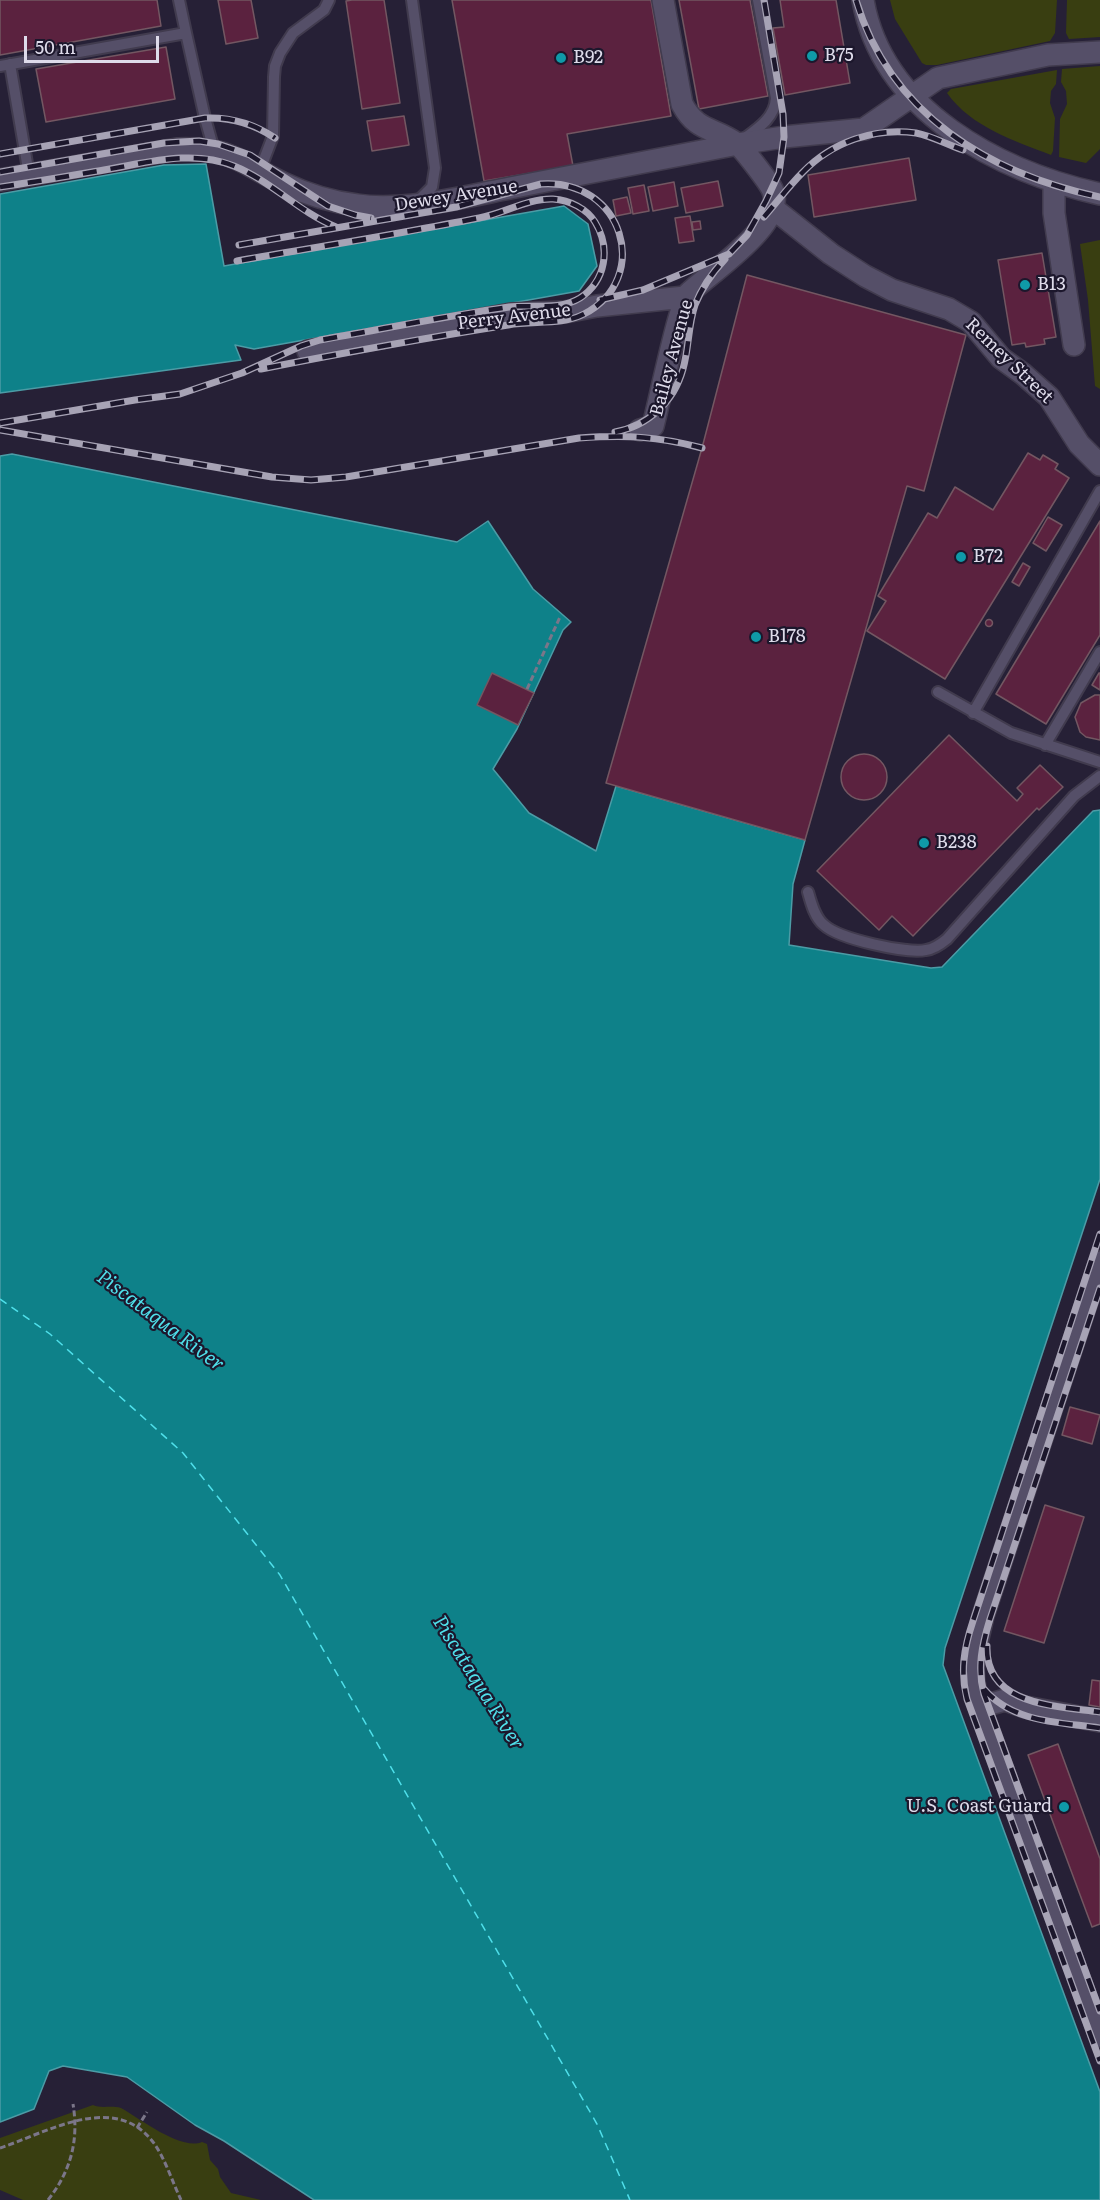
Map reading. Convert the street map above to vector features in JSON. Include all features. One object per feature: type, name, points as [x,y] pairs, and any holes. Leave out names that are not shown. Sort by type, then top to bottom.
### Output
[{"type":"street","points":[[663,0],[682,104],[688,117],[698,125],[738,144],[772,189],[774,208]]},
{"type":"street","points":[[862,0],[866,18],[880,52],[894,77],[953,132],[1009,165],[1054,183],[1100,194]]},
{"type":"street","name":"Dewey Avenue","points":[[0,180],[177,148],[216,150],[234,156],[299,190],[338,202],[376,207],[438,202],[784,136],[864,129],[938,78],[1048,55],[1100,52]]},
{"type":"street","points":[[1054,183],[1054,213],[1074,345]]},
{"type":"street","name":"Bailey Avenue","points":[[640,430],[653,426],[685,297],[749,242],[774,208]]},
{"type":"street","name":"Remey Street","points":[[774,208],[831,254],[865,276],[892,290],[949,309],[971,322],[1001,358],[1048,397],[1079,444],[1100,465]]},
{"type":"street","name":"Perry Avenue","points":[[308,351],[510,314],[565,312],[597,306],[685,297]]},
{"type":"street","points":[[1100,1264],[983,1616],[971,1666],[980,1707],[1100,2036]]},
{"type":"street","points":[[980,1707],[1005,1700],[1025,1707],[1100,1721]]},
{"type":"lane","points":[[179,0],[207,126],[216,150]]},
{"type":"lane","points":[[260,170],[273,136],[274,77],[280,53],[293,33],[324,10],[329,0]]},
{"type":"lane","points":[[412,0],[435,168],[432,187],[422,199],[412,204]]},
{"type":"lane","points":[[738,144],[765,122],[775,107],[776,98],[758,0]]},
{"type":"lane","points":[[29,175],[5,65],[186,33]]},
{"type":"lane","points":[[973,713],[1100,491]]},
{"type":"lane","points":[[1045,745],[1100,652]]},
{"type":"lane","points":[[938,692],[1011,733],[1100,762]]},
{"type":"lane","points":[[808,892],[822,924],[837,934],[903,950],[918,951],[934,947],[947,939],[1074,796],[1100,776]]},
{"type":"path","points":[[527,689],[560,617]]},
{"type":"path","points":[[48,2200],[66,2172],[76,2139],[73,2104]]},
{"type":"path","points":[[137,2128],[147,2112]]},
{"type":"path","points":[[0,2148],[76,2120],[92,2118],[118,2120],[137,2128],[154,2142],[181,2200]]},
{"type":"shaded area","points":[[890,0],[1057,0],[1055,33],[1050,41],[937,65],[926,65],[922,63],[895,19]]},
{"type":"shaded area","points":[[1067,0],[1100,0],[1100,37],[1069,39],[1066,33]]},
{"type":"shaded area","points":[[1100,66],[1100,149],[1086,163],[1059,157],[1060,119],[1067,104],[1066,91],[1061,82],[1062,69]]},
{"type":"shaded area","points":[[1057,70],[1056,84],[1051,91],[1050,103],[1055,118],[1051,155],[994,132],[968,115],[947,93],[951,89]]},
{"type":"shaded area","points":[[1100,240],[1100,389],[1095,386],[1088,300],[1080,244]]},
{"type":"shaded area","points":[[93,2105],[121,2108],[172,2138],[193,2144],[202,2142],[207,2144],[210,2160],[218,2169],[220,2177],[231,2193],[261,2200],[23,2200],[0,2190],[0,2138]]},
{"type":"water","points":[[206,164],[224,266],[564,206],[588,224],[597,266],[579,291],[254,349],[235,345],[241,360],[0,393],[0,194],[164,165]]},
{"type":"water","name":"Piscataqua River","points":[[12,454],[457,542],[488,521],[533,589],[571,622],[563,630],[517,729],[493,769],[529,813],[596,851],[616,786],[805,840],[793,884],[789,945],[931,968],[942,967],[1093,811],[1100,810],[1100,1179],[945,1648],[943,1665],[1100,2092],[1100,2200],[314,2200],[224,2141],[195,2125],[127,2077],[63,2066],[49,2071],[34,2109],[0,2122],[0,456]]},
{"type":"building","points":[[0,0],[157,0],[161,26],[0,55]]},
{"type":"building","points":[[218,0],[251,0],[258,38],[226,44]]},
{"type":"building","points":[[384,0],[400,103],[362,109],[346,1]]},
{"type":"building","name":"B92","points":[[452,0],[651,0],[671,116],[567,134],[573,166],[484,181]]},
{"type":"building","points":[[679,0],[750,0],[768,96],[699,109]]},
{"type":"building","name":"B75","points":[[780,0],[836,0],[850,83],[785,95],[773,28],[784,27]]},
{"type":"building","points":[[166,47],[175,99],[46,122],[36,69]]},
{"type":"building","points":[[404,116],[409,145],[372,151],[367,121]]},
{"type":"building","points":[[909,158],[916,200],[814,217],[808,175]]},
{"type":"building","points":[[718,181],[723,206],[686,213],[681,188]]},
{"type":"building","points":[[674,182],[678,206],[653,211],[648,187]]},
{"type":"building","points":[[644,185],[649,211],[633,214],[628,188]]},
{"type":"building","points":[[627,197],[631,213],[616,216],[613,200]]},
{"type":"building","points":[[690,216],[694,241],[679,243],[675,218]]},
{"type":"building","points":[[700,221],[701,229],[693,230],[692,222]]},
{"type":"building","name":"B13","points":[[1042,253],[1056,337],[1044,339],[1045,344],[1026,347],[1025,343],[1012,345],[998,260]]},
{"type":"building","name":"B178","points":[[747,275],[966,335],[924,491],[907,486],[805,840],[606,783],[702,448]]},
{"type":"building","name":"B72","points":[[1028,453],[1040,460],[1043,455],[1058,464],[1055,469],[1069,478],[945,679],[867,631],[886,601],[878,596],[928,513],[937,518],[955,487],[993,510]]},
{"type":"building","points":[[1048,517],[1062,525],[1046,551],[1033,543]]},
{"type":"building","points":[[1100,521],[1100,635],[1046,724],[996,694]]},
{"type":"building","points":[[1023,563],[1030,567],[1019,586],[1012,582]]},
{"type":"building","points":[[989,619],[993,623],[989,627],[985,623]]},
{"type":"building","points":[[492,673],[534,693],[518,725],[477,705]]},
{"type":"building","points":[[1100,673],[1100,690],[1092,685]]},
{"type":"building","points":[[1095,695],[1100,695],[1100,740],[1086,737],[1080,732],[1075,717],[1081,703]]},
{"type":"building","name":"B238","points":[[949,735],[1017,801],[1023,794],[1017,788],[1040,765],[1063,787],[1039,810],[1037,808],[913,936],[892,916],[879,930],[817,871]]},
{"type":"building","points":[[864,754],[880,761],[887,777],[880,793],[864,800],[848,793],[841,777],[848,761]]},
{"type":"building","points":[[1070,1407],[1100,1415],[1092,1444],[1062,1435]]},
{"type":"building","points":[[1045,1505],[1084,1517],[1044,1643],[1004,1631]]},
{"type":"building","points":[[1092,1680],[1100,1681],[1100,1707],[1089,1705]]},
{"type":"building","name":"U.S. Coast Guard","points":[[1058,1744],[1100,1859],[1100,1924],[1092,1927],[1028,1755]]},
{"type":"ferry route","points":[[0,1299],[50,1334],[183,1453],[280,1575],[597,2124],[630,2200]]},
{"type":"railway","points":[[600,300],[643,290],[729,254],[747,235],[766,201],[779,173],[784,137],[783,114],[764,0]]},
{"type":"railway","points":[[856,0],[872,40],[893,76],[919,106],[949,133],[983,155],[1020,173],[1059,187],[1100,197]]},
{"type":"railway","points":[[0,154],[205,118],[241,122],[258,128],[275,138]]},
{"type":"railway","points":[[764,217],[815,161],[827,152],[855,139],[885,132],[916,133],[963,150]]},
{"type":"railway","points":[[0,172],[164,143],[199,141],[218,144],[250,155],[328,206],[371,218]]},
{"type":"railway","points":[[0,187],[153,161],[202,158],[218,161],[247,172],[336,227]]},
{"type":"railway","points":[[239,245],[456,207],[541,184],[569,186],[592,197],[609,213],[619,233],[622,255],[618,278],[605,298],[575,318],[477,330],[261,369]]},
{"type":"railway","points":[[0,423],[180,394],[242,373],[301,346],[320,340],[509,307],[545,306],[572,302],[589,291],[596,283],[604,253],[600,232],[592,217],[566,201],[544,199],[479,218],[237,261]]},
{"type":"railway","points":[[615,432],[649,418],[658,411],[673,392],[683,369],[695,305],[708,281],[725,259]]},
{"type":"railway","points":[[0,430],[272,477],[311,480],[346,477],[579,438],[641,437],[702,448]]},
{"type":"railway","points":[[1100,1234],[970,1631],[963,1669],[967,1699],[1100,2061]]},
{"type":"railway","points":[[1100,1288],[990,1619],[981,1665],[984,1694],[1100,2011]]},
{"type":"railway","points":[[987,1646],[990,1666],[998,1681],[1011,1692],[1045,1704],[1100,1712]]},
{"type":"railway","points":[[984,1689],[1009,1709],[1023,1715],[1053,1722],[1100,1728]]},
{"type":"place","name":"B75","points":[[812,56]]},
{"type":"place","name":"B92","points":[[561,58]]},
{"type":"place","name":"B13","points":[[1025,285]]},
{"type":"place","name":"B72","points":[[961,557]]},
{"type":"place","name":"B178","points":[[756,637]]},
{"type":"place","name":"B238","points":[[924,843]]},
{"type":"place","name":"U.S. Coast Guard","points":[[1064,1807]]}]
